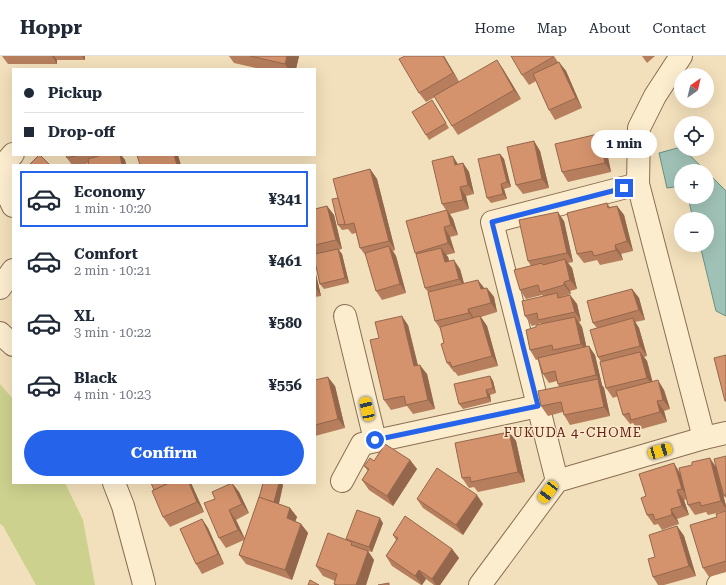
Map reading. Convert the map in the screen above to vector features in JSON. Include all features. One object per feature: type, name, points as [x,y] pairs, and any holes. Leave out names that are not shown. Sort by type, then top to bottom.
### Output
[{"type":"street","points":[[680,56],[655,96],[639,128],[638,184],[704,438]]},
{"type":"street","points":[[12,155],[6,162],[1,173],[12,204]]},
{"type":"street","points":[[557,481],[492,222],[638,184]]},
{"type":"street","points":[[0,288],[12,271]]},
{"type":"street","points":[[345,316],[375,440]]},
{"type":"street","points":[[0,333],[12,343]]},
{"type":"street","points":[[342,480],[362,444],[538,406]]},
{"type":"street","points":[[480,585],[557,481],[704,438],[726,433]]},
{"type":"street","points":[[114,484],[123,506],[144,585]]},
{"type":"street","points":[[718,585],[726,583]]},
{"type":"green space","points":[[0,384],[12,398],[12,484],[65,484],[83,520],[95,585],[36,585],[3,526],[0,524]]},
{"type":"water","points":[[674,149],[674,156],[690,156],[699,164],[674,164],[674,187],[667,188],[659,153]]},
{"type":"water","points":[[714,179],[726,191],[726,316],[716,311],[702,252],[714,252],[714,212],[691,212],[690,204],[714,204]]},
{"type":"building","points":[[250,56],[287,56],[285,64]]},
{"type":"building","points":[[405,56],[443,56],[453,73],[419,93],[399,59]]},
{"type":"building","points":[[511,56],[553,56],[553,57],[522,75]]},
{"type":"building","points":[[497,60],[514,90],[452,126],[434,96]]},
{"type":"building","points":[[559,62],[576,98],[549,110],[533,74]]},
{"type":"building","points":[[432,100],[446,123],[426,135],[412,112]]},
{"type":"building","points":[[598,134],[605,163],[562,172],[555,144]]},
{"type":"building","points":[[534,141],[542,179],[516,185],[507,147]]},
{"type":"building","points":[[500,154],[507,182],[501,184],[503,194],[487,198],[478,159]]},
{"type":"building","points":[[38,156],[41,156],[49,164],[30,164]]},
{"type":"building","points":[[98,156],[120,156],[122,164],[89,164],[88,159]]},
{"type":"building","points":[[137,156],[174,156],[177,164],[140,164]]},
{"type":"building","points":[[453,156],[455,165],[463,163],[468,185],[460,187],[463,200],[442,204],[432,161]]},
{"type":"building","points":[[370,169],[389,241],[360,248],[354,223],[345,225],[333,179]]},
{"type":"building","points":[[338,198],[345,224],[338,225],[332,199]]},
{"type":"building","points":[[607,203],[608,208],[617,206],[627,241],[615,245],[616,250],[594,256],[592,251],[577,254],[567,213]]},
{"type":"building","points":[[327,206],[336,240],[316,245],[316,209]]},
{"type":"building","points":[[447,210],[451,225],[444,227],[448,243],[415,253],[406,221]]},
{"type":"building","points":[[558,212],[567,253],[528,261],[519,220]]},
{"type":"building","points":[[389,246],[400,284],[376,291],[365,253]]},
{"type":"building","points":[[441,248],[445,262],[454,260],[459,279],[425,288],[416,254]]},
{"type":"building","points":[[338,249],[345,278],[320,284],[316,266],[316,254]]},
{"type":"building","points":[[565,259],[570,280],[564,282],[564,285],[540,292],[538,285],[520,290],[514,270],[542,263],[543,265]]},
{"type":"building","points":[[478,280],[481,289],[487,288],[491,303],[468,309],[469,313],[435,321],[428,292]]},
{"type":"building","points":[[632,289],[639,310],[593,323],[587,301]]},
{"type":"building","points":[[557,293],[558,298],[570,295],[575,312],[538,320],[537,313],[525,316],[522,301]]},
{"type":"building","points":[[402,316],[414,366],[420,365],[428,400],[406,405],[404,396],[384,400],[370,340],[379,338],[375,322]]},
{"type":"building","points":[[480,316],[492,356],[452,367],[450,362],[447,363],[441,344],[444,343],[440,327]]},
{"type":"building","points":[[575,317],[581,344],[553,350],[552,345],[530,350],[526,330],[536,327],[536,325]]},
{"type":"building","points":[[633,318],[640,346],[598,357],[590,330]]},
{"type":"building","points":[[589,346],[596,375],[558,384],[555,371],[543,374],[538,358]]},
{"type":"building","points":[[640,352],[647,378],[606,388],[600,362]]},
{"type":"building","points":[[726,355],[726,401],[725,401],[714,358]]},
{"type":"building","points":[[490,376],[493,388],[486,390],[488,397],[459,404],[454,384]]},
{"type":"building","points":[[328,377],[338,419],[316,425],[316,380]]},
{"type":"building","points":[[598,379],[604,407],[564,415],[561,402],[541,406],[538,391]]},
{"type":"building","points":[[658,380],[663,400],[657,401],[660,412],[631,420],[629,413],[623,415],[616,391]]},
{"type":"building","points":[[509,432],[518,472],[471,482],[470,477],[462,478],[455,443]]},
{"type":"building","points":[[385,444],[410,460],[387,496],[362,480],[369,469],[364,466],[370,458],[374,461]]},
{"type":"building","points":[[726,456],[726,495],[724,496],[714,459]]},
{"type":"building","points":[[710,458],[721,501],[701,506],[700,502],[688,505],[679,468],[692,465],[692,462]]},
{"type":"building","points":[[674,463],[682,489],[677,490],[682,506],[671,509],[672,515],[655,520],[653,514],[647,515],[641,498],[646,496],[639,474]]},
{"type":"building","points":[[437,468],[477,495],[456,525],[417,499]]},
{"type":"building","points":[[151,484],[167,484],[154,490]]},
{"type":"building","points":[[167,484],[189,484],[197,502],[163,517],[152,491]]},
{"type":"building","points":[[232,484],[242,504],[229,510],[238,530],[219,538],[204,503],[215,499],[212,492]]},
{"type":"building","points":[[263,484],[279,484],[274,502],[259,498]]},
{"type":"building","points":[[259,497],[290,508],[287,518],[301,524],[285,570],[239,555]]},
{"type":"building","points":[[357,510],[380,518],[369,547],[346,539]]},
{"type":"building","points":[[726,511],[726,561],[703,568],[690,525],[717,517],[716,514]]},
{"type":"building","points":[[405,516],[452,549],[432,579],[419,570],[415,576],[386,556],[398,538],[393,535]]},
{"type":"building","points":[[202,519],[218,554],[196,564],[180,529]]},
{"type":"building","points":[[677,526],[689,566],[653,577],[648,559],[655,557],[649,535]]},
{"type":"building","points":[[328,533],[352,542],[351,545],[368,551],[356,585],[334,584],[337,574],[316,566]]},
{"type":"building","points":[[310,580],[319,585],[308,585]]},
{"type":"building","points":[[389,583],[389,585],[378,585]]},
{"type":"district","name":"FUKUDA 4-CHOME","points":[[573,432]]},
{"type":"route","points":[[375,440],[538,406],[492,222],[624,188]]}]
